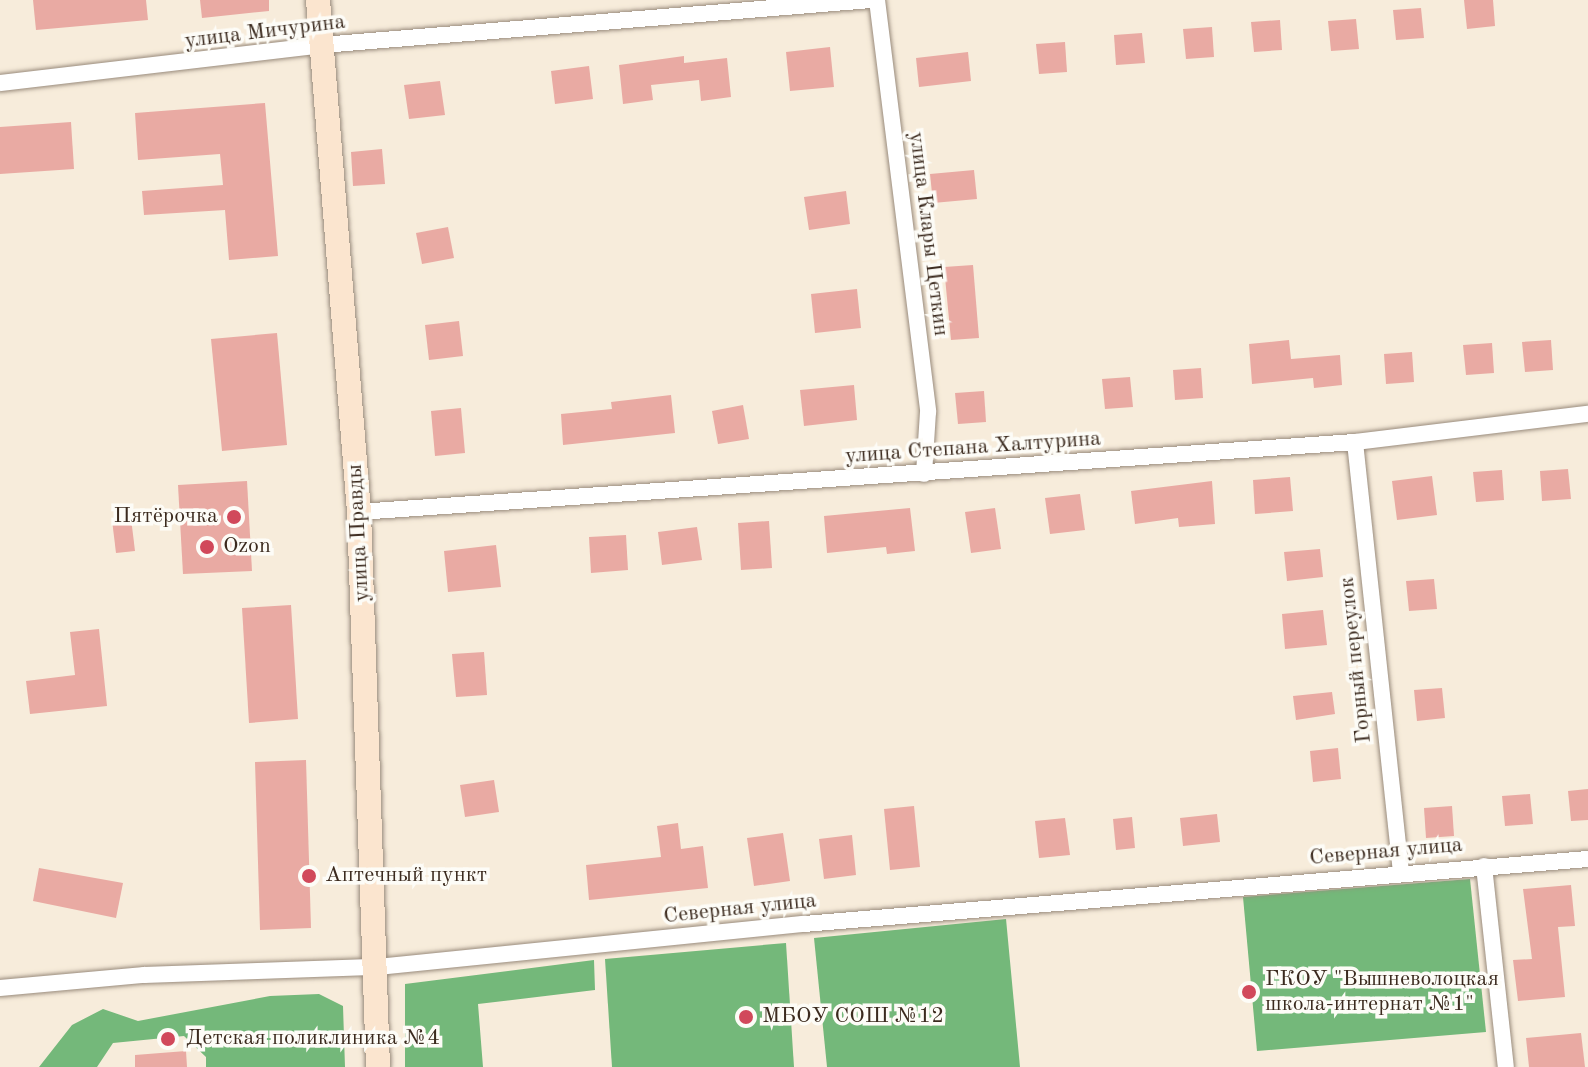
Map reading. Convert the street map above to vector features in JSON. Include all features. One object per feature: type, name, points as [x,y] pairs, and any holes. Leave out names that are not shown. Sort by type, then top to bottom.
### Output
[{"type":"street","name":"улица Правды","points":[[318,0],[359,512],[378,967],[378,1067]]},
{"type":"street","name":"улица Мичурина","points":[[0,83],[322,45],[871,0]]},
{"type":"street","name":"улица Клары Цеткин","points":[[877,0],[928,412],[924,474]]},
{"type":"street","name":"улица Степана Халтурина","points":[[359,512],[1355,442],[1588,414]]},
{"type":"street","name":"Горный переулок","points":[[1355,442],[1401,873]]},
{"type":"street","name":"Северная улица","points":[[0,988],[115,977],[378,967],[1401,873],[1588,859]]},
{"type":"street","name":"Северная улица","points":[[1484,866],[1506,1067]]},
{"type":"green space","points":[[1470,879],[1486,1032],[1257,1051],[1243,897]]},
{"type":"green space","points":[[1006,919],[1020,1067],[827,1067],[814,938]]},
{"type":"green space","points":[[786,943],[794,1067],[612,1067],[605,959]]},
{"type":"green space","points":[[594,960],[595,990],[478,1004],[483,1067],[405,1067],[405,984]]},
{"type":"green space","points":[[319,994],[343,1006],[345,1067],[206,1067],[206,1057],[184,1036],[113,1043],[97,1067],[39,1067],[72,1025],[103,1009],[138,1021],[270,996]]},
{"type":"building","points":[[33,0],[146,0],[148,20],[36,30]]},
{"type":"building","points":[[200,0],[269,0],[269,11],[202,18]]},
{"type":"building","points":[[1464,0],[1493,0],[1495,26],[1467,29]]},
{"type":"building","points":[[1421,8],[1424,38],[1396,40],[1393,10]]},
{"type":"building","points":[[1356,19],[1359,49],[1331,51],[1328,21]]},
{"type":"building","points":[[1280,20],[1282,50],[1254,52],[1251,22]]},
{"type":"building","points":[[1212,27],[1214,57],[1186,59],[1183,29]]},
{"type":"building","points":[[1142,33],[1145,63],[1116,65],[1114,35]]},
{"type":"building","points":[[1065,42],[1067,72],[1039,74],[1036,44]]},
{"type":"building","points":[[830,47],[834,87],[790,91],[786,52]]},
{"type":"building","points":[[968,52],[971,81],[919,87],[916,58]]},
{"type":"building","points":[[684,56],[684,63],[727,58],[731,97],[701,101],[699,80],[651,85],[653,100],[623,104],[619,65]]},
{"type":"building","points":[[589,66],[593,99],[555,104],[551,71]]},
{"type":"building","points":[[440,81],[445,115],[409,119],[404,85]]},
{"type":"building","points":[[265,103],[278,256],[229,260],[225,210],[144,215],[142,191],[223,185],[220,154],[138,160],[135,113]]},
{"type":"building","points":[[71,122],[74,169],[0,174],[0,127]]},
{"type":"building","points":[[382,149],[385,184],[353,186],[351,152]]},
{"type":"building","points":[[974,170],[977,199],[933,203],[930,174]]},
{"type":"building","points":[[846,191],[850,224],[809,230],[804,197]]},
{"type":"building","points":[[448,227],[454,258],[422,264],[416,233]]},
{"type":"building","points":[[973,265],[979,338],[951,340],[944,267]]},
{"type":"building","points":[[857,289],[861,328],[815,333],[811,294]]},
{"type":"building","points":[[459,321],[463,356],[429,360],[425,325]]},
{"type":"building","points":[[277,333],[287,445],[222,451],[211,339]]},
{"type":"building","points":[[1289,340],[1291,359],[1340,355],[1342,385],[1314,388],[1313,378],[1252,384],[1249,344]]},
{"type":"building","points":[[1551,340],[1553,370],[1525,372],[1522,342]]},
{"type":"building","points":[[1492,343],[1494,373],[1466,375],[1463,345]]},
{"type":"building","points":[[1412,352],[1414,382],[1386,384],[1384,354]]},
{"type":"building","points":[[1201,368],[1203,398],[1175,400],[1173,370]]},
{"type":"building","points":[[1130,377],[1133,407],[1105,409],[1102,379]]},
{"type":"building","points":[[854,385],[857,420],[804,426],[800,390]]},
{"type":"building","points":[[984,391],[986,422],[958,424],[955,393]]},
{"type":"building","points":[[671,395],[675,433],[563,445],[561,414],[612,409],[611,402]]},
{"type":"building","points":[[743,405],[749,439],[718,444],[712,411]]},
{"type":"building","points":[[461,408],[465,453],[435,456],[431,411]]},
{"type":"building","points":[[1568,469],[1571,499],[1542,501],[1540,471]]},
{"type":"building","points":[[1502,470],[1504,500],[1476,502],[1473,472]]},
{"type":"building","points":[[1432,476],[1437,515],[1397,520],[1392,481]]},
{"type":"building","points":[[1290,477],[1293,511],[1255,514],[1253,480]]},
{"type":"building","points":[[247,481],[252,571],[183,574],[178,485]]},
{"type":"building","points":[[1212,481],[1215,524],[1179,527],[1178,518],[1135,524],[1131,491]]},
{"type":"building","points":[[1080,494],[1085,530],[1050,534],[1045,498]]},
{"type":"building","points":[[910,508],[915,551],[887,554],[886,547],[827,553],[824,516]]},
{"type":"building","points":[[995,508],[1001,549],[971,553],[965,512]]},
{"type":"building","points":[[131,518],[135,551],[116,553],[112,520]]},
{"type":"building","points":[[769,521],[772,568],[741,570],[738,523]]},
{"type":"building","points":[[697,527],[702,560],[662,565],[658,532]]},
{"type":"building","points":[[626,535],[628,570],[591,573],[589,537]]},
{"type":"building","points":[[496,545],[501,587],[448,592],[444,551]]},
{"type":"building","points":[[1320,549],[1323,577],[1287,581],[1284,552]]},
{"type":"building","points":[[1434,579],[1437,609],[1409,611],[1406,581]]},
{"type":"building","points":[[291,605],[298,719],[249,723],[242,608]]},
{"type":"building","points":[[1323,610],[1327,645],[1285,649],[1282,614]]},
{"type":"building","points":[[99,629],[107,706],[30,714],[26,681],[75,675],[70,632]]},
{"type":"building","points":[[484,652],[487,695],[456,697],[452,654]]},
{"type":"building","points":[[1442,688],[1445,718],[1417,721],[1414,690]]},
{"type":"building","points":[[1332,692],[1335,714],[1296,720],[1293,696]]},
{"type":"building","points":[[1338,748],[1341,779],[1313,782],[1310,751]]},
{"type":"building","points":[[306,760],[311,928],[260,930],[255,762]]},
{"type":"building","points":[[494,780],[499,812],[465,817],[460,785]]},
{"type":"building","points":[[1588,789],[1588,820],[1571,821],[1568,791]]},
{"type":"building","points":[[1530,794],[1533,824],[1505,826],[1502,796]]},
{"type":"building","points":[[914,806],[920,867],[890,870],[884,809]]},
{"type":"building","points":[[1452,806],[1454,836],[1426,838],[1424,808]]},
{"type":"building","points":[[1217,814],[1220,842],[1183,846],[1180,818]]},
{"type":"building","points":[[1132,817],[1135,848],[1116,850],[1113,819]]},
{"type":"building","points":[[1065,818],[1070,855],[1039,858],[1035,821]]},
{"type":"building","points":[[678,823],[681,849],[703,846],[708,888],[589,900],[586,865],[661,857],[657,826]]},
{"type":"building","points":[[783,833],[790,881],[754,886],[747,838]]},
{"type":"building","points":[[852,835],[856,875],[824,879],[819,839]]},
{"type":"building","points":[[39,868],[123,883],[116,918],[33,901]]},
{"type":"building","points":[[1571,885],[1575,926],[1558,927],[1565,997],[1518,1001],[1513,960],[1532,959],[1523,889]]},
{"type":"building","points":[[1581,1033],[1585,1067],[1529,1067],[1526,1038]]},
{"type":"building","points":[[186,1051],[187,1067],[135,1067],[135,1055]]},
{"type":"place","name":"Пятёрочка","points":[[234,517]]},
{"type":"place","name":"Ozon","points":[[207,547]]},
{"type":"place","name":"Аптечный пункт","points":[[309,876]]},
{"type":"place","name":"ГКОУ \"Вышневолоцкая школа-интернат №1\"","points":[[1249,992]]},
{"type":"place","name":"МБОУ СОШ №12","points":[[746,1017]]},
{"type":"place","name":"Детская поликлиника №4","points":[[168,1039]]}]
